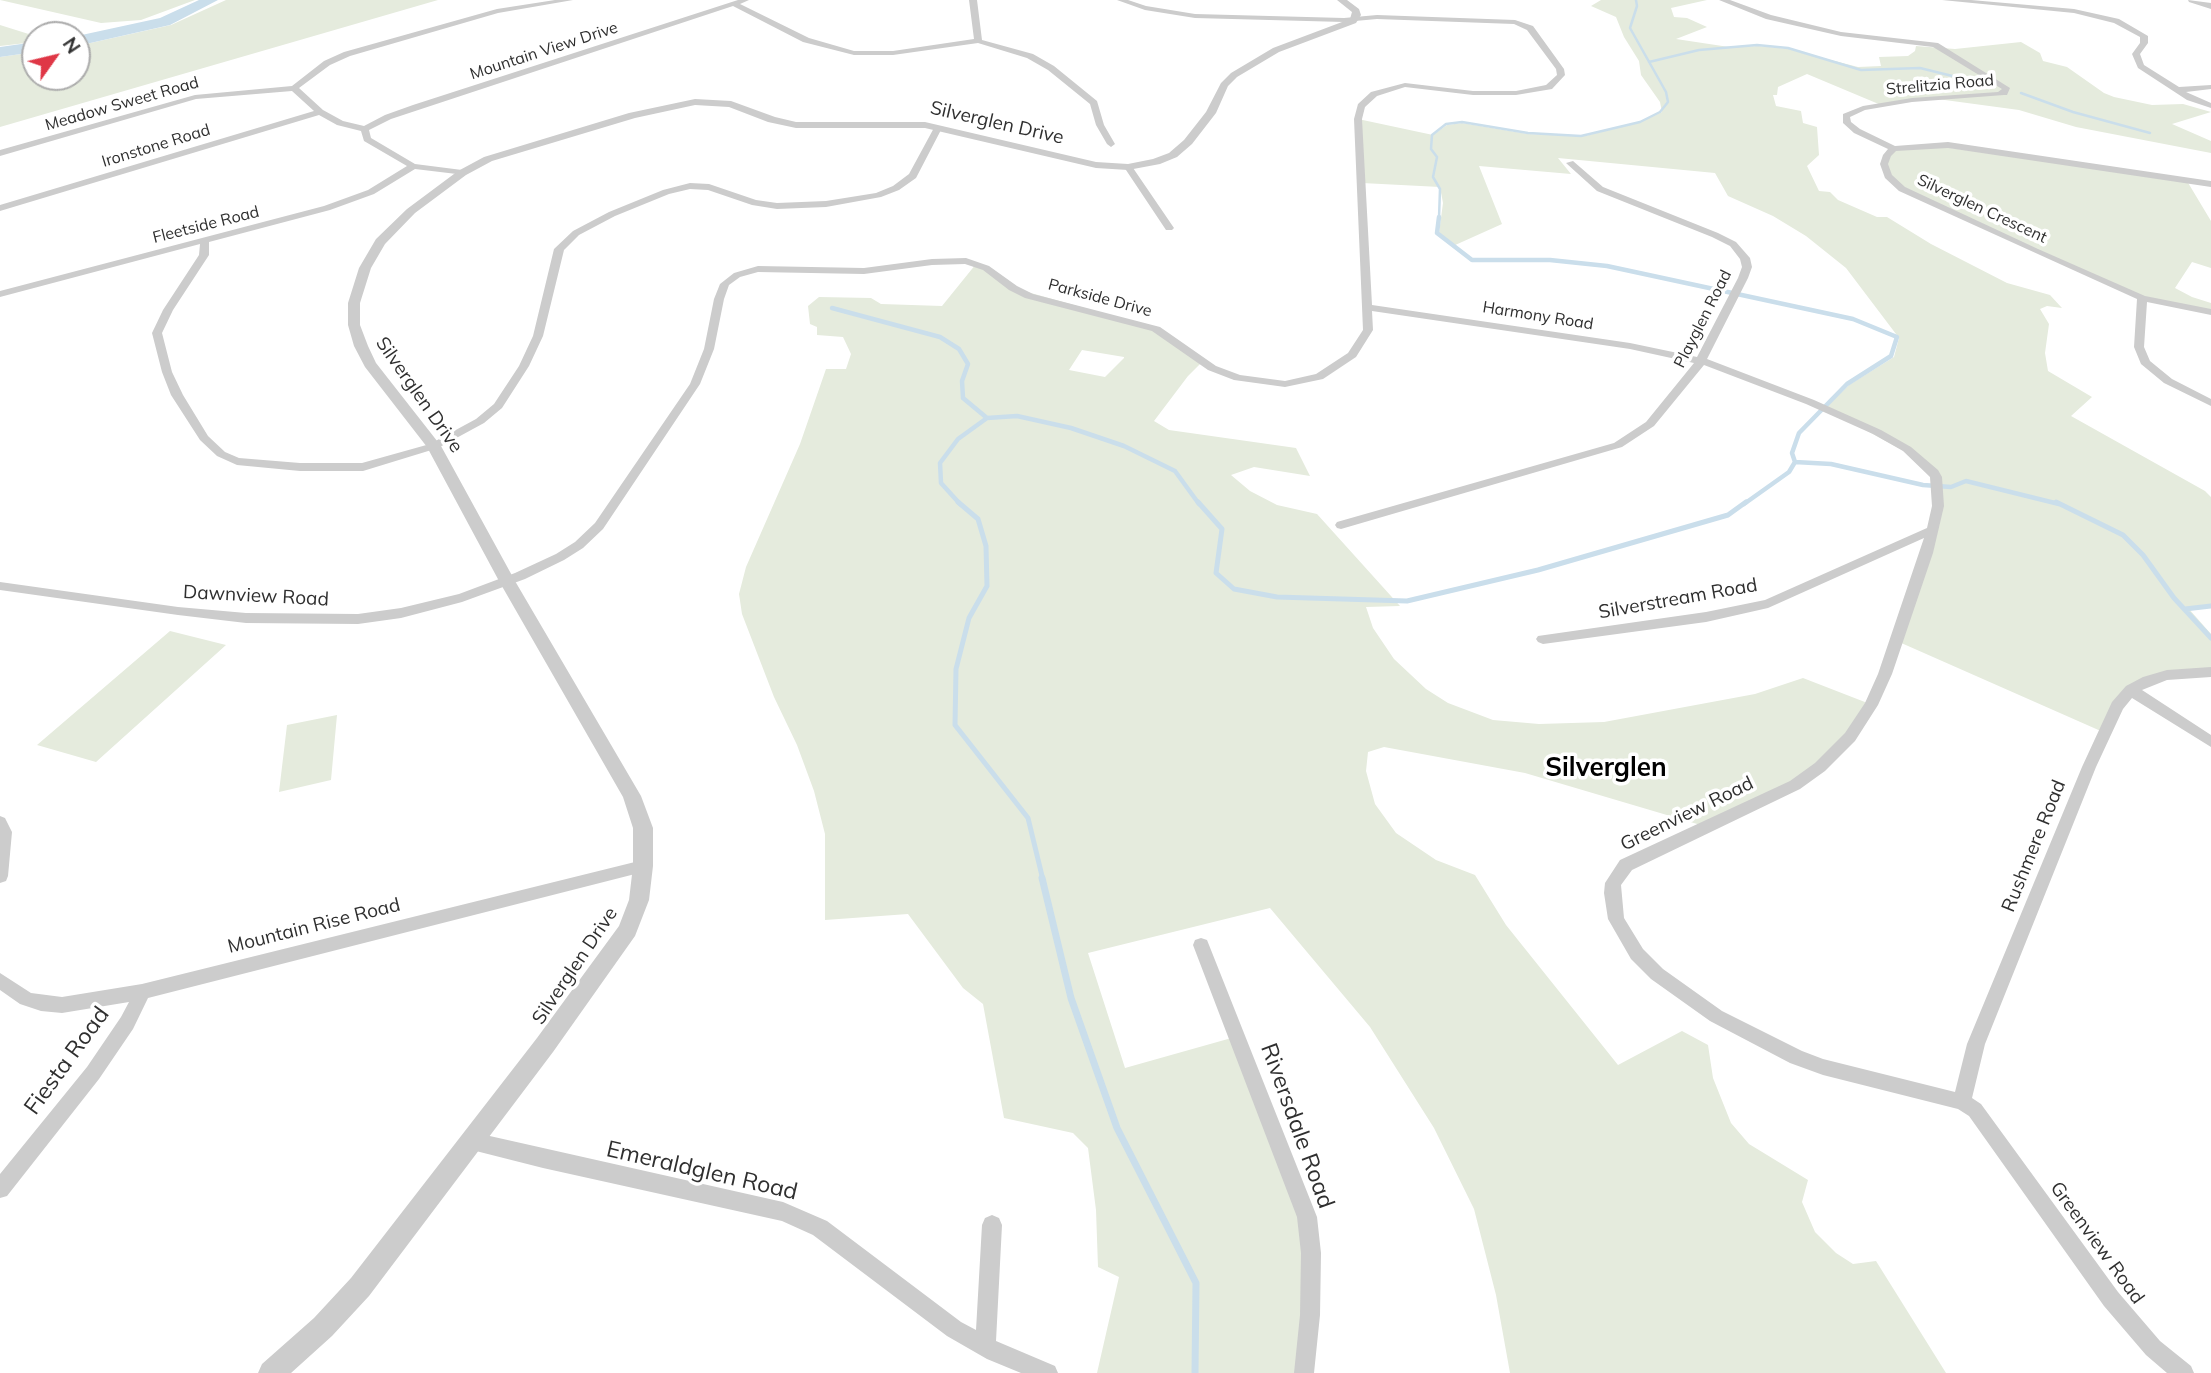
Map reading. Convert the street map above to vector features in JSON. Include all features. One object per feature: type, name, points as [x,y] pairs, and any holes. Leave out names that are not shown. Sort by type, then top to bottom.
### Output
[{"type":"street","points":[[462,173],[413,166],[373,145],[367,139],[365,129],[340,123],[320,112],[294,88],[327,64],[347,54],[498,11],[569,0]]},
{"type":"street","name":"Mountain View Drive","points":[[365,129],[416,107],[745,0]]},
{"type":"street","points":[[974,0],[978,41]]},
{"type":"street","points":[[1121,0],[1145,8],[1195,16],[1355,19],[1356,11],[1341,0]]},
{"type":"street","name":"Strelitzia Road","points":[[1723,0],[1769,17],[1841,34],[1936,45],[2006,88],[2005,92],[1998,94],[1922,98],[1863,108],[1846,116],[1847,123],[1857,131],[1895,149]]},
{"type":"street","points":[[1946,0],[2074,11],[2116,21],[2144,36],[2136,60],[2146,71],[2211,107]]},
{"type":"street","points":[[2192,0],[2211,6]]},
{"type":"street","points":[[734,4],[806,40],[854,53],[893,53],[978,41],[1037,59],[1094,103],[1100,125],[1111,144]]},
{"type":"street","name":"Parkside Drive","points":[[507,581],[560,557],[579,545],[599,526],[695,384],[709,349],[719,299],[725,284],[746,272],[769,268],[864,271],[932,262],[966,261],[986,268],[1029,296],[1156,329],[1212,368],[1238,378],[1285,384],[1311,379],[1345,362],[1360,346],[1368,330],[1358,119],[1361,106],[1382,90],[1405,85],[1480,93],[1532,91],[1549,87],[1560,75],[1560,69],[1530,28],[1521,23],[1420,18],[1355,19]]},
{"type":"street","name":"Silverglen Drive","points":[[271,1373],[323,1327],[360,1287],[545,1045],[628,930],[639,900],[643,866],[643,828],[632,796],[507,581],[434,446],[366,356],[356,334],[354,303],[365,268],[380,242],[411,211],[462,173],[488,159],[648,110],[695,102],[722,102],[778,121],[807,126],[902,124],[938,128],[1068,160],[1128,167],[1156,162],[1182,148],[1208,117],[1224,85],[1241,70],[1276,50],[1355,19]]},
{"type":"street","name":"Meadow Sweet Road","points":[[0,153],[195,97],[294,88]]},
{"type":"street","points":[[1073,88],[1080,105]]},
{"type":"street","points":[[2176,90],[2211,88]]},
{"type":"street","name":"Ironstone Road","points":[[0,208],[320,112]]},
{"type":"street","points":[[205,243],[204,255],[168,310],[157,333],[163,359],[177,395],[204,438],[227,458],[247,463],[347,468],[382,463],[434,446],[480,421],[498,406],[509,392],[538,336],[559,250],[576,233],[643,201],[690,186],[716,188],[755,203],[777,206],[826,204],[878,195],[909,180],[938,128]]},
{"type":"street","name":"Silverglen Crescent","points":[[2142,298],[1902,189],[1885,171],[1885,159],[1895,149],[1929,145],[1963,146],[2211,184]]},
{"type":"street","name":"Playglen Road","points":[[1341,525],[1618,445],[1650,425],[1682,390],[1702,361],[1735,296],[1746,262],[1733,244],[1606,192],[1570,163]]},
{"type":"street","name":"Fleetside Road","points":[[3,293],[205,243],[354,199],[393,180],[413,166]]},
{"type":"street","points":[[1128,167],[1169,228]]},
{"type":"street","points":[[0,306],[3,293]]},
{"type":"street","points":[[2211,313],[2142,298],[2139,347],[2145,362],[2168,381],[2211,403]]},
{"type":"street","name":"Harmony Road","points":[[1368,307],[1642,348],[1702,361]]},
{"type":"street","name":"Greenview Road","points":[[1702,361],[1836,413],[1907,449],[1926,464],[1937,486],[1932,530],[1904,625],[1885,674],[1871,705],[1850,737],[1820,767],[1795,785],[1626,865],[1613,883],[1616,919],[1637,954],[1666,981],[1716,1016],[1796,1057],[1824,1067],[1962,1102],[1975,1110],[2134,1328],[2153,1348],[2184,1373]]},
{"type":"street","name":"Silverstream Road","points":[[1543,639],[1706,617],[1768,604],[1932,530]]},
{"type":"street","name":"Dawnview Road","points":[[0,586],[178,611],[246,618],[310,620],[358,619],[401,613],[462,597],[507,581]]},
{"type":"street","points":[[2131,690],[2167,675],[2211,672]]},
{"type":"street","points":[[2131,690],[2211,742]]},
{"type":"street","name":"Rushmere Road","points":[[1962,1102],[1976,1044],[2089,767],[2111,718],[2131,690]]},
{"type":"street","points":[[0,822],[4,832],[0,876]]},
{"type":"street","name":"Mountain Rise Road","points":[[0,979],[26,999],[62,1005],[142,992],[643,866]]},
{"type":"street","name":"Riversdale Road","points":[[1201,945],[1307,1217],[1311,1253],[1304,1373]]},
{"type":"street","name":"Fiesta Road","points":[[0,1189],[93,1073],[127,1023],[142,992]]},
{"type":"street","name":"Emeraldglen Road","points":[[472,1141],[783,1212],[820,1228],[954,1329],[985,1347],[1048,1373]]},
{"type":"street","points":[[985,1347],[992,1225]]},
{"type":"shaded area","points":[[0,0],[195,0],[141,20],[101,23]]},
{"type":"shaded area","points":[[226,0],[438,0],[0,127],[0,57],[21,54],[21,91],[91,91],[91,43],[171,25]]},
{"type":"shaded area","points":[[1601,0],[1707,0],[1671,8],[1674,17],[1687,18],[1707,27],[1676,39],[1729,47],[1789,49],[1858,67],[1881,66],[1879,57],[1908,56],[1915,51],[1916,46],[1955,49],[2021,42],[2040,53],[2043,61],[2067,67],[2114,97],[2152,105],[2183,104],[2211,112],[2172,124],[2211,141],[2211,153],[2076,127],[2019,110],[1930,98],[1881,105],[1807,74],[1778,87],[1777,95],[1773,95],[1776,106],[1801,111],[1803,123],[1817,127],[1819,155],[1807,166],[1819,191],[1830,192],[1838,200],[1877,217],[1887,217],[1931,244],[2007,283],[2050,295],[2062,308],[2047,306],[2040,309],[2049,324],[2045,353],[2048,371],[2092,397],[2071,416],[2205,491],[2211,497],[2211,605],[2189,609],[2211,634],[2211,671],[2146,680],[2103,732],[1899,642],[1939,506],[1928,464],[1825,408],[1849,385],[1894,357],[1899,338],[1846,268],[1806,236],[1773,216],[1728,196],[1715,173],[1558,158],[1571,174],[1479,166],[1502,224],[1453,246],[1439,233],[1443,203],[1440,187],[1362,183],[1358,119],[1433,135],[1447,125],[1462,123],[1528,134],[1585,136],[1641,122],[1662,112],[1660,102],[1641,75],[1639,61],[1624,37],[1616,17],[1591,6]]},
{"type":"shaded area","points":[[0,25],[21,32],[21,44],[0,46]]},
{"type":"shaded area","points":[[1929,145],[2187,181],[2211,221],[2211,268],[2192,262],[2175,288],[2211,303],[2211,313],[2141,298],[1894,183],[1884,159],[1888,152]]},
{"type":"shaded area","points":[[976,264],[1013,288],[1149,326],[1202,362],[1154,421],[1169,430],[1296,448],[1310,476],[1254,467],[1231,475],[1250,491],[1277,505],[1317,514],[1400,606],[1366,607],[1373,628],[1394,659],[1426,689],[1448,703],[1493,720],[1539,724],[1604,722],[1755,694],[1803,678],[1870,704],[1860,721],[1809,775],[1704,826],[1525,773],[1384,747],[1368,752],[1366,771],[1375,804],[1396,833],[1436,860],[1475,875],[1506,925],[1618,1065],[1682,1031],[1708,1045],[1713,1078],[1731,1123],[1749,1144],[1808,1180],[1802,1202],[1815,1232],[1836,1253],[1853,1264],[1876,1261],[1946,1373],[1510,1373],[1496,1295],[1474,1209],[1434,1128],[1370,1027],[1270,908],[1088,953],[1125,1068],[1235,1037],[1304,1211],[1302,1373],[1097,1373],[1119,1277],[1098,1267],[1096,1210],[1088,1148],[1073,1133],[1004,1118],[983,1004],[963,988],[908,914],[825,920],[825,834],[814,791],[742,614],[739,594],[746,567],[800,444],[826,369],[846,369],[851,354],[843,337],[817,335],[817,327],[810,324],[808,306],[819,297],[871,298],[881,304],[942,306]],"holes":[[[1082,350],[1124,357],[1105,377],[1069,370]]]},
{"type":"shaded area","points":[[170,631],[226,645],[96,762],[37,745]]},
{"type":"shaded area","points":[[337,715],[331,780],[279,792],[287,725]]},
{"type":"waterway","points":[[91,38],[165,22],[211,0]]},
{"type":"waterway","points":[[1636,0],[1637,6],[1630,28],[1649,62]]},
{"type":"waterway","points":[[1649,62],[1699,50],[1757,45],[1788,48],[1861,70],[1920,68],[1993,86]]},
{"type":"waterway","points":[[0,52],[21,49]]},
{"type":"waterway","points":[[1439,218],[1440,189],[1433,177],[1437,157],[1431,149],[1432,135],[1446,124],[1462,122],[1528,133],[1581,136],[1640,122],[1660,112],[1668,102],[1666,92],[1649,62]]},
{"type":"waterway","points":[[2021,93],[2073,112],[2150,133]]},
{"type":"waterway","points":[[1439,217],[1437,233],[1472,260],[1550,260],[1607,266],[1853,319],[1897,337],[1891,356],[1847,384],[1799,433],[1792,453],[1795,462]]},
{"type":"waterway","points":[[832,308],[940,337],[959,349],[968,364],[962,381],[963,398],[987,418]]},
{"type":"waterway","points":[[987,418],[1017,416],[1071,428],[1124,446],[1175,471],[1199,504]]},
{"type":"waterway","points":[[959,503],[941,483],[940,463],[958,439],[987,418]]},
{"type":"waterway","points":[[1744,504],[1789,472],[1795,462]]},
{"type":"waterway","points":[[1795,462],[1831,464],[1923,485],[1951,487],[1966,481],[2059,504]]},
{"type":"waterway","points":[[1198,502],[1222,529],[1216,573],[1234,589],[1277,597],[1407,601],[1538,570],[1728,515],[1746,502]]},
{"type":"waterway","points":[[2056,502],[2123,535],[2143,555],[2174,598],[2211,638]]},
{"type":"waterway","points":[[959,503],[978,519],[986,546],[987,586],[969,618],[956,669],[955,725],[1028,818],[1043,880]]},
{"type":"waterway","points":[[2185,609],[2211,606]]},
{"type":"waterway","points":[[1042,878],[1071,998],[1117,1128],[1196,1283],[1195,1373]]},
{"type":"district","name":"Silverglen","points":[[1606,768]]}]
